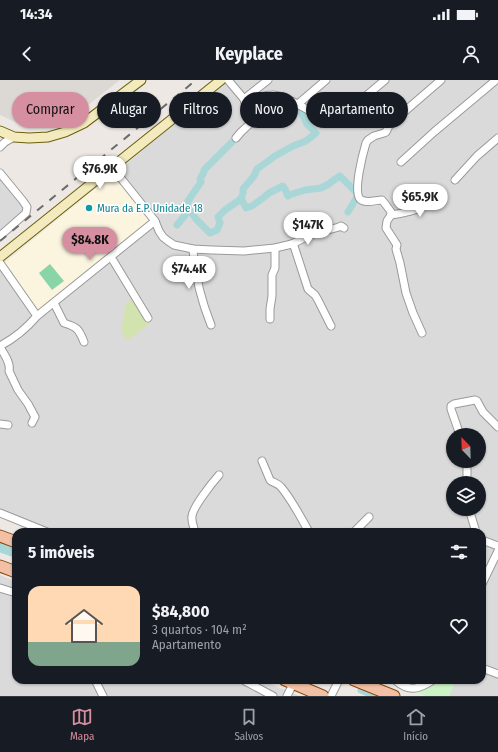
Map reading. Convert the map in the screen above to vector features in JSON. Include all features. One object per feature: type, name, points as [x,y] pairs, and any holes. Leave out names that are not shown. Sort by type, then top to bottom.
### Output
[{"type":"main road","points":[[0,536],[12,540]]},
{"type":"main road","points":[[0,566],[12,570]]},
{"type":"main road","points":[[294,684],[323,696]]},
{"type":"main road","points":[[364,684],[394,696]]},
{"type":"street","points":[[0,132],[14,137],[29,138],[48,137],[64,132],[84,123],[141,80]]},
{"type":"street","points":[[0,256],[221,80]]},
{"type":"street","points":[[228,80],[240,94]]},
{"type":"street","points":[[253,92],[268,80]]},
{"type":"street","points":[[326,80],[298,104],[332,123],[384,80]]},
{"type":"street","points":[[392,215],[382,200],[371,201],[362,200],[359,198],[359,175],[366,143],[376,135],[384,134],[390,124],[441,80]]},
{"type":"street","points":[[401,162],[496,80]]},
{"type":"street","points":[[236,138],[245,128]]},
{"type":"street","points":[[0,147],[14,137]]},
{"type":"street","points":[[455,180],[477,156],[498,138]]},
{"type":"street","points":[[112,167],[155,221],[159,231],[168,242],[174,245],[193,249],[244,251],[275,248],[292,244],[310,235],[341,226],[344,228]]},
{"type":"street","points":[[0,173],[27,207],[26,213],[0,236]]},
{"type":"street","points":[[422,333],[406,293],[396,249],[397,245],[386,228],[386,225],[387,221],[392,215],[409,212],[420,208],[427,203],[428,198]]},
{"type":"street","points":[[32,423],[35,417],[18,390],[9,371],[10,368],[8,361],[0,346],[21,333],[37,316],[155,221]]},
{"type":"street","points":[[292,244],[294,246],[308,289],[315,295],[331,326]]},
{"type":"street","points":[[270,319],[272,275],[275,268],[275,248]]},
{"type":"street","points":[[193,249],[199,291],[211,325]]},
{"type":"street","points":[[111,257],[148,318]]},
{"type":"street","points":[[0,263],[37,316]]},
{"type":"street","points":[[54,303],[64,323],[76,327],[82,335],[84,342]]},
{"type":"street","points":[[458,428],[451,406],[454,404],[475,400],[477,400],[483,412],[498,427]]},
{"type":"street","points":[[0,424],[8,425]]},
{"type":"street","points":[[262,461],[270,480],[279,485],[284,491],[297,509],[307,528]]},
{"type":"street","points":[[194,528],[192,523],[193,514],[208,488],[218,475]]},
{"type":"street","points":[[0,513],[37,528]]},
{"type":"street","points":[[471,516],[475,528]]},
{"type":"street","points":[[358,528],[369,517]]},
{"type":"street","points":[[486,542],[498,546]]},
{"type":"street","points":[[486,576],[498,552]]},
{"type":"street","points":[[0,588],[12,592]]},
{"type":"street","points":[[486,670],[498,674]]},
{"type":"street","points":[[97,684],[103,696]]},
{"type":"street","points":[[250,684],[273,696]]},
{"type":"street","points":[[287,696],[289,684]]},
{"type":"street","points":[[331,696],[337,684]]},
{"type":"street","points":[[400,684],[408,688],[414,688],[425,684]]},
{"type":"shaded area","points":[[0,80],[120,80],[105,92],[97,92],[97,98],[89,104],[89,92],[12,92],[12,121],[0,115]]},
{"type":"shaded area","points":[[228,80],[498,80],[498,696],[429,696],[396,684],[486,684],[486,528],[31,528],[0,516],[0,267],[169,128],[232,128],[232,92],[213,92]]},
{"type":"shaded area","points":[[0,169],[30,205],[0,235]]},
{"type":"shaded area","points":[[114,173],[153,218],[38,310],[3,264]]},
{"type":"shaded area","points":[[0,575],[12,580],[12,684],[270,684],[300,696],[0,696]]},
{"type":"green space","points":[[50,264],[64,281],[52,290],[39,273]]},
{"type":"green space","points":[[135,297],[150,323],[127,341],[121,331],[123,319],[126,304]]},
{"type":"green space","points":[[436,684],[454,684],[449,696],[425,696],[414,691]]},
{"type":"waterway","points":[[187,206],[196,219],[210,233],[217,230],[220,223],[218,217],[241,199],[243,189],[254,176],[257,169],[275,156],[306,141],[316,133],[307,124],[297,103],[299,102]]},
{"type":"waterway","points":[[177,225],[186,214],[188,201],[201,182],[200,179],[204,170],[240,134]]},
{"type":"waterway","points":[[241,198],[246,208],[252,206],[269,193],[283,186],[288,196],[305,190],[321,188],[340,176],[356,192],[357,197],[348,212]]},
{"type":"waterway","points":[[0,546],[12,550]]},
{"type":"waterway","points":[[361,690],[375,696]]},
{"type":"railway","points":[[0,241],[196,80]]},
{"type":"place","name":"Mura da E.P. Unidade 18","points":[[89,208]]}]
